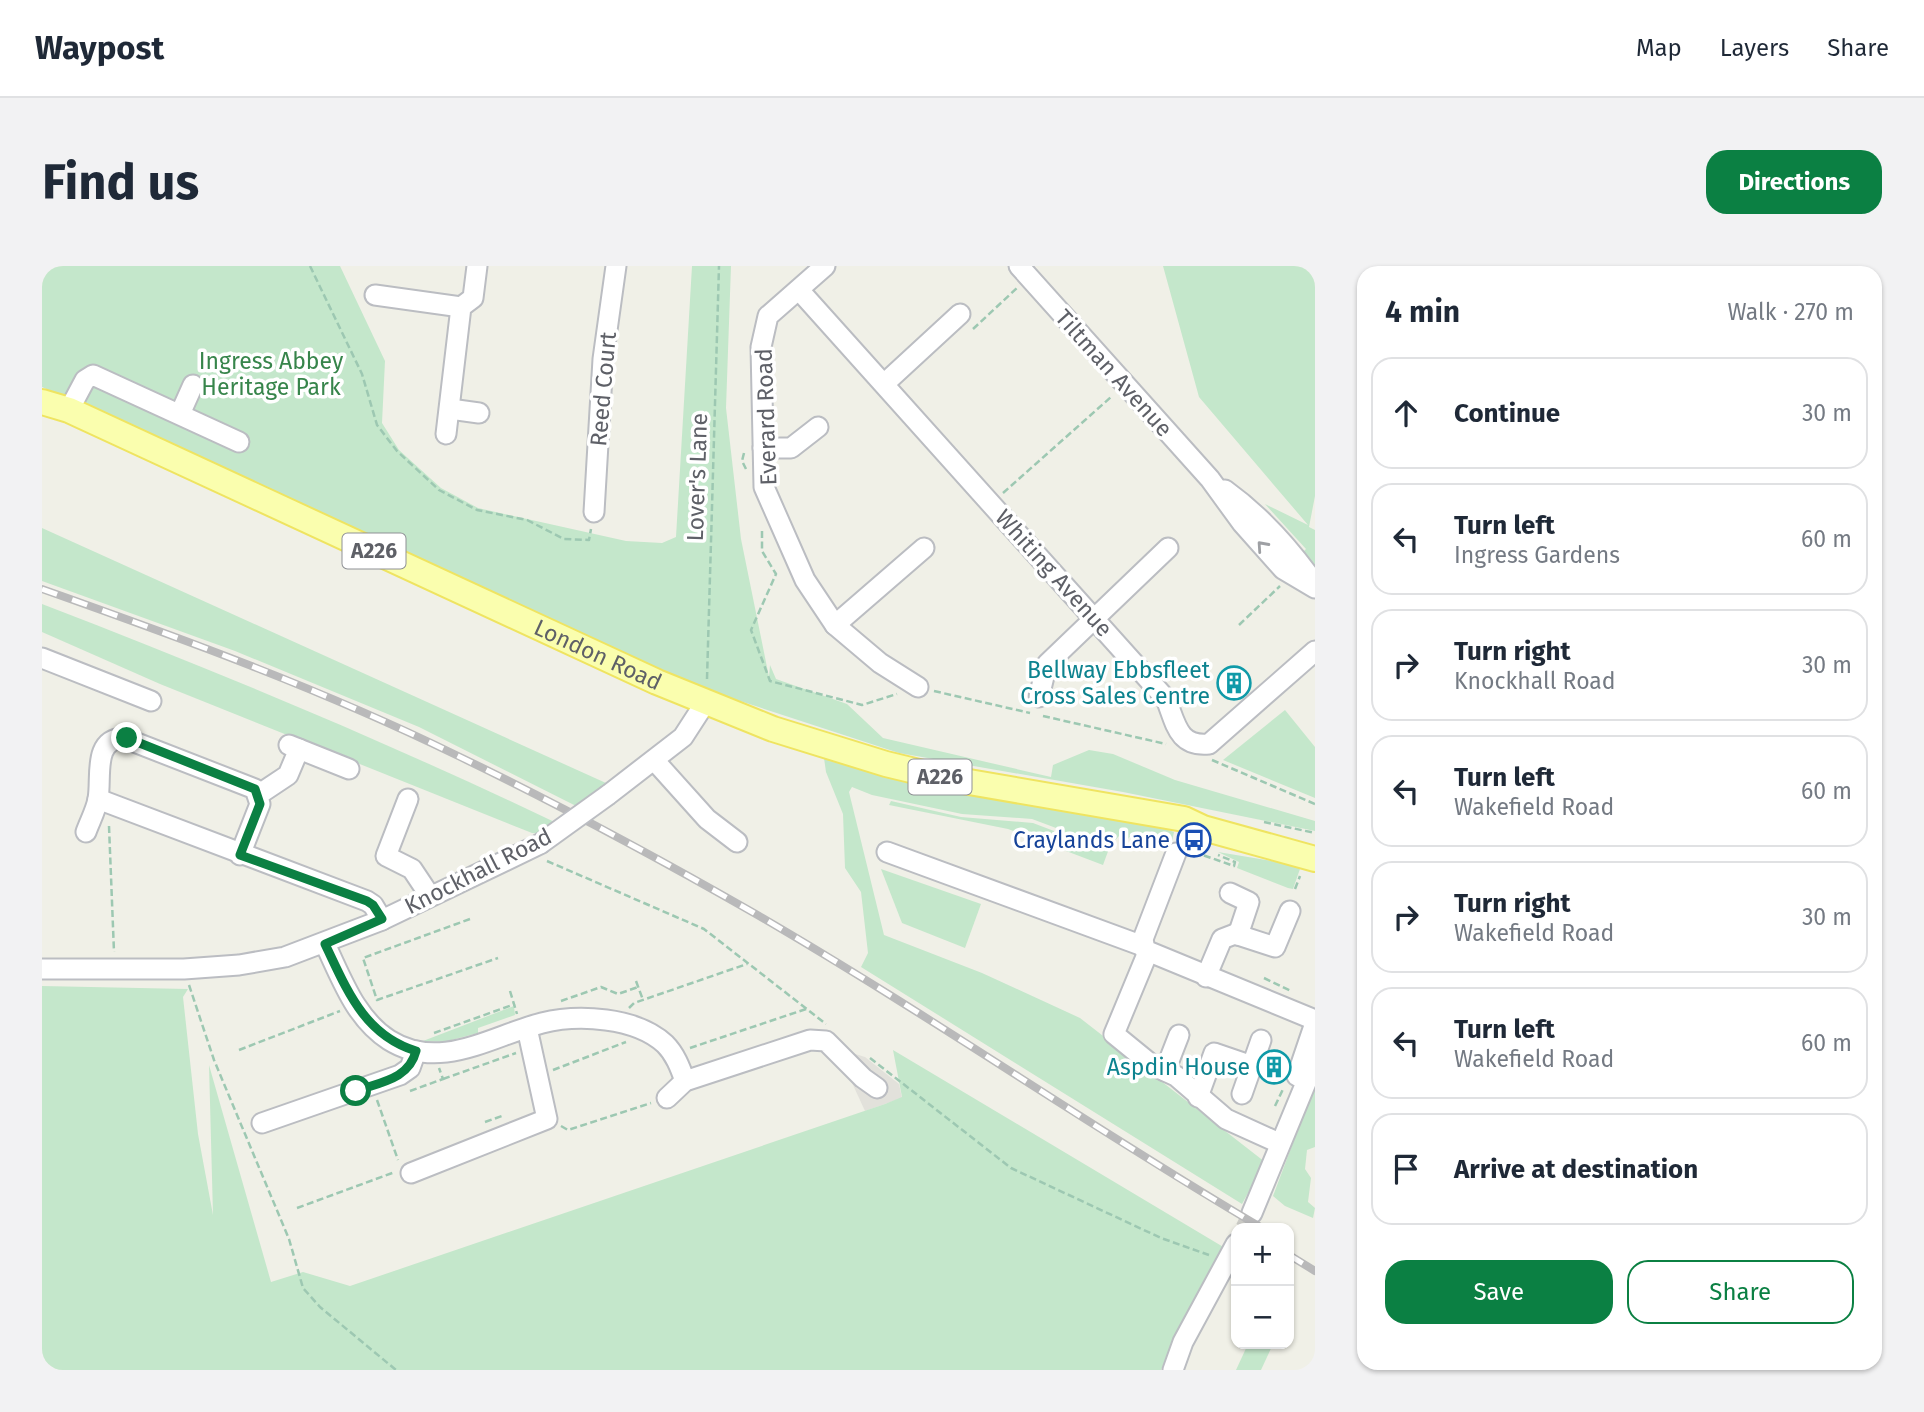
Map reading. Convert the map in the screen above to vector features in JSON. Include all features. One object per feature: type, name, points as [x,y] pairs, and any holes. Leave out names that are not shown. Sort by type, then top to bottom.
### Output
[{"type":"main road","name":"London Road","points":[[42,402],[69,410],[705,694],[773,729],[886,764],[940,777],[1184,819],[1207,819],[1315,843]]},
{"type":"main road","name":"London Road","points":[[1184,819],[1203,828],[1315,859]]},
{"type":"street","points":[[375,295],[461,307],[473,299],[477,266]]},
{"type":"street","name":"Reed Court","points":[[594,512],[603,359],[616,266]]},
{"type":"street","name":"Everard Road","points":[[825,266],[768,316],[761,347],[754,448],[764,487],[804,580],[835,625],[880,663],[918,687]]},
{"type":"street","name":"Tiltman Avenue","points":[[1019,276],[1210,479],[1242,523],[1283,569],[1315,586]]},
{"type":"street","name":"Whiting Avenue","points":[[799,290],[1166,699],[1185,741],[1195,746],[1209,744],[1315,651]]},
{"type":"street","points":[[446,434],[461,307]]},
{"type":"street","points":[[884,384],[967,322]]},
{"type":"street","points":[[69,410],[85,380],[93,375],[239,442]]},
{"type":"street","points":[[180,414],[193,385]]},
{"type":"street","points":[[450,409],[479,413]]},
{"type":"street","points":[[754,448],[791,448],[818,427]]},
{"type":"street","points":[[835,625],[924,548]]},
{"type":"street","points":[[1039,697],[1047,664],[1168,548]]},
{"type":"street","points":[[42,658],[151,701]]},
{"type":"street","name":"Knockhall Road","points":[[42,969],[184,969],[265,961],[325,944],[532,849],[608,795],[689,731],[705,694]]},
{"type":"street","points":[[86,832],[103,800],[102,751],[108,743],[122,738],[251,787],[258,795],[259,807],[240,855]]},
{"type":"street","points":[[258,795],[288,775],[294,747],[349,769]]},
{"type":"street","points":[[654,760],[707,819],[737,842]]},
{"type":"street","points":[[408,799],[382,865],[412,869],[430,896]]},
{"type":"street","points":[[103,800],[240,855],[369,902],[382,919]]},
{"type":"street","points":[[1180,851],[1114,1034],[1176,1076],[1226,1119],[1278,1144]]},
{"type":"street","points":[[887,852],[1145,949],[1315,1021],[1280,1129],[1278,1144]]},
{"type":"street","points":[[1230,893],[1249,902],[1238,935]]},
{"type":"street","points":[[1206,977],[1220,940],[1232,933],[1275,947],[1290,911]]},
{"type":"street","points":[[325,944],[363,1016],[387,1038],[416,1051],[453,1052],[522,1022],[564,1020],[615,1023],[649,1032],[674,1055],[685,1081]]},
{"type":"street","points":[[411,1174],[554,1118],[522,1022]]},
{"type":"street","points":[[667,1098],[685,1081],[827,1033],[863,1078],[877,1088]]},
{"type":"street","points":[[1165,1071],[1179,1035]]},
{"type":"street","points":[[1242,1094],[1261,1040]]},
{"type":"street","points":[[262,1123],[406,1072],[416,1051]]},
{"type":"street","points":[[1198,1097],[1214,1053],[1252,1066]]},
{"type":"street","points":[[1252,1213],[1278,1144],[1315,1060]]},
{"type":"street","points":[[1173,1370],[1183,1342],[1231,1252]]},
{"type":"path","name":"Lover's Lane","points":[[705,694],[719,266]]},
{"type":"path","points":[[967,322],[1019,276]]},
{"type":"path","points":[[991,503],[1116,392]]},
{"type":"path","points":[[747,472],[742,461],[754,448]]},
{"type":"path","points":[[762,528],[762,551],[776,574],[751,630],[770,681],[862,705],[918,687],[1171,745]]},
{"type":"path","points":[[1239,625],[1285,581]]},
{"type":"path","points":[[1209,759],[1315,804]]},
{"type":"path","points":[[103,800],[115,971]]},
{"type":"path","points":[[532,849],[704,929],[809,1008],[827,1033]]},
{"type":"path","points":[[1180,851],[1235,865],[1209,850]]},
{"type":"path","points":[[470,919],[363,958],[369,981],[379,1001],[498,958]]},
{"type":"path","points":[[624,1007],[632,1009],[643,1000],[748,964]]},
{"type":"path","points":[[184,969],[214,1060],[289,1240],[303,1288],[326,1313],[396,1370]]},
{"type":"path","points":[[636,981],[643,1000]]},
{"type":"path","points":[[510,991],[522,1022]]},
{"type":"path","points":[[430,1035],[514,1004]]},
{"type":"path","points":[[674,1055],[809,1008]]},
{"type":"path","points":[[239,1050],[345,1009]]},
{"type":"path","points":[[340,1011],[343,1018]]},
{"type":"path","points":[[546,1072],[628,1042]]},
{"type":"path","points":[[443,1079],[520,1049],[523,1059]]},
{"type":"path","points":[[861,1051],[1011,1168],[1161,1238],[1226,1261]]},
{"type":"path","points":[[297,1208],[402,1170],[371,1085]]},
{"type":"path","points":[[565,1128],[667,1098]]},
{"type":"path","points":[[485,1122],[506,1115]]},
{"type":"path","points":[[554,1118],[565,1128]]},
{"type":"path","points":[[554,1118],[565,1128]]},
{"type":"shaded area","points":[[836,1048],[865,1057],[899,1084],[902,1098],[865,1111]]},
{"type":"green space","name":"Ingress Abbey Heritage Park","points":[[42,266],[340,266],[385,361],[382,423],[399,450],[441,488],[478,508],[626,541],[662,543],[676,537],[692,266],[731,266],[726,408],[741,539],[769,677],[770,665],[776,679],[847,704],[883,738],[1051,777],[1053,765],[1089,750],[1113,754],[1175,780],[1315,821],[1315,831],[1123,792],[899,753],[734,699],[660,669],[42,387]]},
{"type":"green space","points":[[1163,266],[1315,266],[1315,496],[1309,527],[1315,530],[1315,570],[1301,554],[1306,549],[1265,504],[1308,525],[1199,397]]},
{"type":"green space","points":[[42,528],[617,788],[586,811],[419,727],[235,651],[42,581]]},
{"type":"green space","points":[[42,604],[306,710],[565,827],[554,835],[532,833],[160,684],[42,632]]},
{"type":"green space","points":[[1285,710],[1315,747],[1315,798],[1223,760]]},
{"type":"green space","points":[[824,758],[894,777],[1154,825],[1174,832],[1171,846],[1131,835],[1128,839],[1119,836],[1110,846],[1103,865],[1008,829],[889,805],[891,801],[961,817],[1033,823],[1054,831],[1056,841],[1063,844],[1059,842],[1056,828],[1032,819],[962,814],[872,795],[852,787],[849,792],[884,935],[982,973],[1080,1018],[1265,1162],[1242,1204],[861,967],[868,953],[861,892],[845,868],[843,814],[826,772]]},
{"type":"green space","points":[[1218,852],[1301,866],[1293,889],[1237,868],[1239,862]]},
{"type":"green space","points":[[881,869],[981,904],[965,948],[902,923]]},
{"type":"green space","points":[[42,986],[188,989],[183,997],[198,1134],[213,1215],[209,1065],[271,1282],[303,1272],[350,1286],[885,1104],[902,1097],[893,1050],[1225,1248],[1172,1344],[1161,1370],[42,1370]]},
{"type":"green space","points":[[514,1006],[515,1015],[478,1028],[478,1033],[444,1042],[423,1041]]},
{"type":"green space","points":[[1315,1084],[1315,1147],[1307,1150],[1305,1169],[1311,1178],[1308,1202],[1315,1208],[1313,1218],[1285,1206],[1273,1196]]},
{"type":"green space","points":[[1246,1349],[1271,1349],[1261,1370],[1236,1370]]},
{"type":"tunnel","points":[[1247,1223],[1252,1213]]},
{"type":"railway","points":[[42,589],[302,686],[404,730],[568,811],[717,892],[818,951],[1254,1223]]},
{"type":"railway","points":[[1294,1258],[1315,1271]]},
{"type":"place","name":"Bellway Ebbsfleet Cross Sales Centre","points":[[1234,683]]},
{"type":"place","name":"Craylands Lane","points":[[1194,840]]},
{"type":"place","name":"Aspdin House","points":[[1274,1067]]},
{"type":"route","points":[[127,738],[255,789],[260,797],[260,804],[240,855],[367,901],[379,914],[382,919],[325,944],[363,1016],[387,1038],[416,1051],[414,1061],[404,1073],[356,1091]]}]
